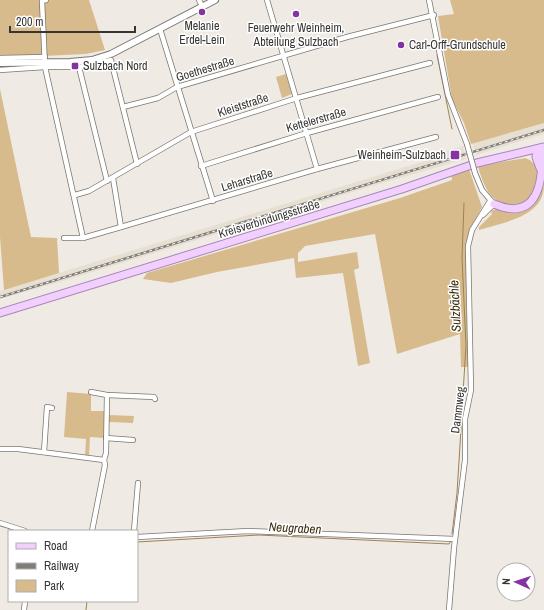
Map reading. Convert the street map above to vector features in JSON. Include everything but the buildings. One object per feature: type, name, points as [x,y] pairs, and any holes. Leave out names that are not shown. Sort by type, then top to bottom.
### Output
[{"type":"main road","points":[[0,63],[92,60],[111,54],[215,0]]},
{"type":"main road","points":[[541,148],[538,162],[542,173]]},
{"type":"main road","points":[[492,203],[512,209],[529,203],[541,186],[541,148]]},
{"type":"main road","name":"Kreisverbindungsstraße","points":[[0,313],[395,192],[477,163],[541,148]]},
{"type":"main road","points":[[521,153],[538,162]]},
{"type":"street","points":[[44,0],[45,62],[75,195],[83,238]]},
{"type":"street","points":[[199,0],[202,6]]},
{"type":"street","points":[[268,0],[317,169]]},
{"type":"street","points":[[429,0],[434,16],[448,95],[467,144],[475,173],[482,190],[492,203]]},
{"type":"street","name":"Goethestraße","points":[[123,107],[158,98],[177,87],[351,36],[434,16]]},
{"type":"street","points":[[160,29],[213,201]]},
{"type":"street","points":[[0,58],[79,67],[111,60],[137,164]]},
{"type":"street","points":[[0,70],[45,62]]},
{"type":"street","name":"Kleiststraße","points":[[75,195],[89,192],[191,132],[297,98],[430,63]]},
{"type":"street","points":[[79,67],[107,181]]},
{"type":"street","name":"Kettelerstraße","points":[[201,166],[307,133],[438,97]]},
{"type":"street","name":"Leharstraße","points":[[64,238],[83,238],[213,201],[317,169],[436,137]]},
{"type":"street","points":[[113,178],[121,227]]},
{"type":"street","name":"Dammweg","points":[[449,610],[455,538],[465,460],[465,419],[472,390],[467,252],[470,235],[492,203]]},
{"type":"street","points":[[91,392],[154,397],[155,399]]},
{"type":"street","points":[[92,530],[105,465],[107,394]]},
{"type":"street","points":[[44,452],[47,407],[52,408]]},
{"type":"street","points":[[106,438],[133,440]]},
{"type":"street","points":[[0,449],[44,452],[104,460]]},
{"type":"street","points":[[134,530],[138,482]]},
{"type":"street","points":[[0,523],[21,530]]},
{"type":"street","points":[[140,536],[248,531],[455,538]]},
{"type":"shaded area","points":[[544,123],[544,134],[476,155],[472,143]]},
{"type":"shaded area","points":[[463,146],[466,159],[0,299],[0,291],[437,157],[436,154]]},
{"type":"green space","points":[[0,0],[89,0],[105,50],[86,54],[0,58]]},
{"type":"green space","points":[[450,0],[544,0],[544,123],[471,144],[464,123],[452,99],[438,16],[454,14]]},
{"type":"green space","points":[[286,74],[292,94],[282,98],[276,77]]},
{"type":"green space","points":[[0,89],[31,237],[57,238],[59,273],[4,290],[0,237]]},
{"type":"green space","points":[[525,158],[535,165],[540,176],[532,196],[524,202],[515,204],[507,204],[495,199],[486,187],[478,166]]},
{"type":"green space","points":[[469,169],[482,207],[469,231],[466,243],[466,302],[470,367],[461,367],[460,334],[397,354],[375,234],[305,246],[298,253],[298,262],[357,252],[359,268],[354,270],[370,363],[358,366],[343,273],[296,278],[294,258],[217,272],[171,283],[143,279],[147,273],[400,198],[452,180],[451,174]]},
{"type":"green space","points":[[544,185],[542,196],[530,211],[511,221],[479,230],[479,227],[492,214],[491,211],[493,210],[513,212],[530,206],[542,191]]},
{"type":"green space","points":[[67,392],[91,394],[91,411],[105,411],[104,438],[90,437],[89,456],[85,456],[86,439],[64,437]]},
{"type":"green space","points":[[109,415],[134,416],[133,423],[109,422]]},
{"type":"waterway","name":"Sulzbächle","points":[[437,55],[452,129]]},
{"type":"waterway","name":"Sulzbächle","points":[[462,409],[466,346],[462,258],[464,203]]},
{"type":"waterway","name":"Sulzbächle","points":[[452,534],[457,493],[462,413]]},
{"type":"waterway","name":"Neugraben","points":[[138,542],[259,535],[449,544],[451,541]]},
{"type":"waterway","name":"Neugraben","points":[[86,610],[87,602]]},
{"type":"railway","points":[[0,297],[544,130]]},
{"type":"place","name":"Melanie Erdel-Lein","points":[[202,12]]},
{"type":"place","name":"Feuerwehr Weinheim, Abteilung Sulzbach","points":[[296,14]]},
{"type":"place","name":"Carl-Orff-Grundschule","points":[[401,45]]},
{"type":"place","name":"Sulzbach Nord","points":[[75,66]]},
{"type":"place","name":"Weinheim-Sulzbach","points":[[455,155]]}]
